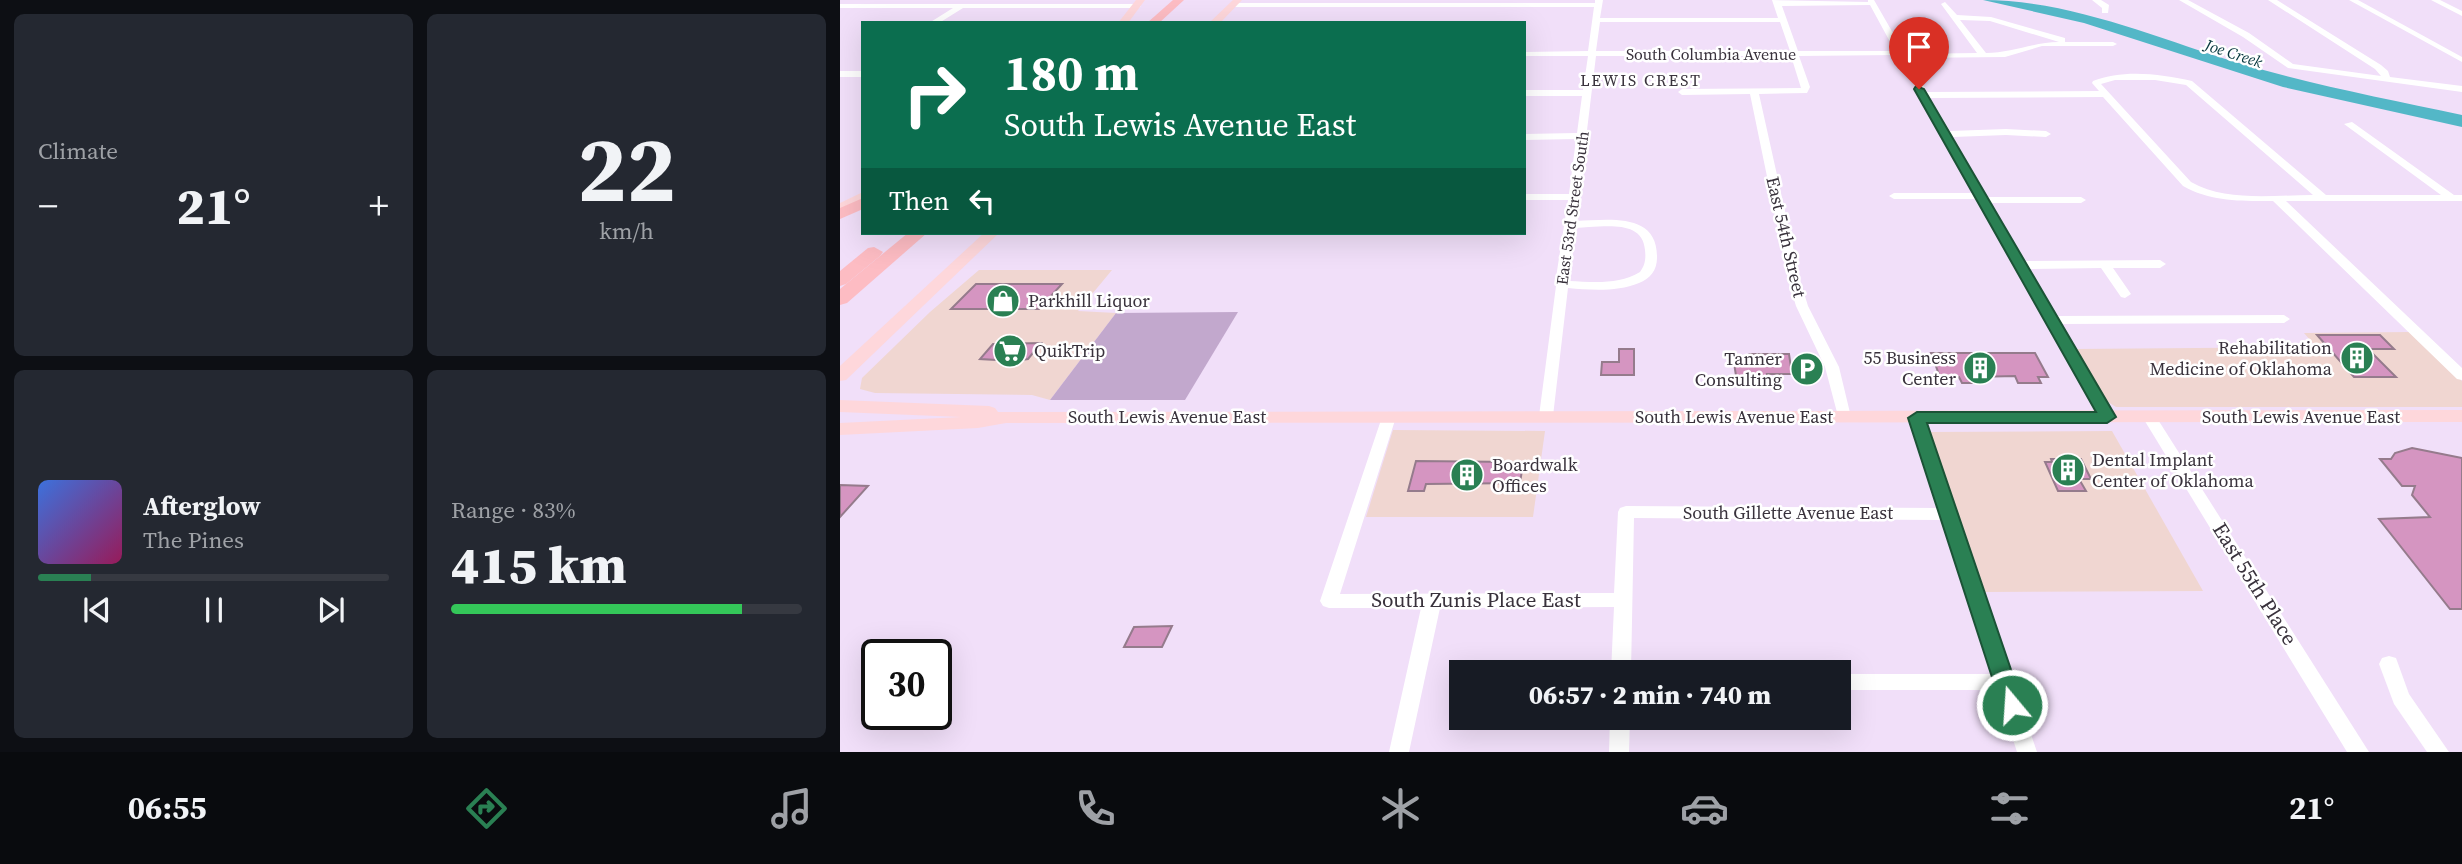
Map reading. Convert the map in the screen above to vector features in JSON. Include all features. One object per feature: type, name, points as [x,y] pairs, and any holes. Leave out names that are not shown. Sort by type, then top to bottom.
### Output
[{"type":"highway","points":[[1154,21],[1179,0]]},
{"type":"highway","points":[[1168,21],[1192,0]]},
{"type":"highway","points":[[840,212],[861,204]]},
{"type":"highway","points":[[840,280],[895,235]]},
{"type":"highway","points":[[840,299],[916,235]]},
{"type":"main road","points":[[1124,21],[1139,3]]},
{"type":"main road","points":[[1216,21],[1236,3]]},
{"type":"main road","points":[[840,212],[861,197]]},
{"type":"main road","points":[[840,376],[990,235]]},
{"type":"main road","name":"South Lewis Avenue East","points":[[840,406],[988,411],[1006,417]]},
{"type":"main road","points":[[932,425],[942,418],[974,411]]},
{"type":"main road","name":"South Lewis Avenue East","points":[[840,429],[978,422],[1006,417],[2462,416]]},
{"type":"street","points":[[936,21],[973,0]]},
{"type":"street","points":[[2096,0],[2106,7],[2105,11]]},
{"type":"street","points":[[2183,0],[2246,35],[2295,67],[2462,89]]},
{"type":"street","points":[[2272,0],[2378,66],[2386,78]]},
{"type":"street","points":[[2353,0],[2462,60]]},
{"type":"street","points":[[2435,0],[2461,13]]},
{"type":"street","points":[[1682,92],[1804,91],[1806,87],[1776,2],[1869,3],[1984,198],[2107,417]]},
{"type":"street","points":[[840,6],[1139,3]]},
{"type":"street","points":[[1236,3],[1598,3]]},
{"type":"street","name":"East 53rd Street South","points":[[1546,416],[1598,3]]},
{"type":"street","points":[[1945,4],[1984,55]]},
{"type":"street","points":[[1955,17],[1991,19],[2059,38],[2066,44]]},
{"type":"street","points":[[1596,20],[1781,20]]},
{"type":"street","name":"South Columbia Avenue","points":[[1526,54],[1984,55],[2012,54],[2042,44],[2113,44]]},
{"type":"street","points":[[843,74],[861,65]]},
{"type":"street","points":[[843,74],[861,74]]},
{"type":"street","points":[[2323,198],[2189,83],[2164,79],[2103,80],[2096,83],[2187,184],[2212,196],[2276,198],[2459,200]]},
{"type":"street","name":"East 54th Street","points":[[1754,92],[1795,284],[1802,306],[1832,367],[1844,417]]},
{"type":"street","points":[[1526,93],[1588,93]]},
{"type":"street","points":[[1923,95],[2104,94]]},
{"type":"street","points":[[2349,124],[2459,200]]},
{"type":"street","points":[[1946,134],[2046,134]]},
{"type":"street","points":[[1526,137],[1581,136]]},
{"type":"street","points":[[1894,196],[2081,200]]},
{"type":"street","points":[[1526,197],[1572,197]]},
{"type":"street","points":[[2276,198],[2462,376]]},
{"type":"street","points":[[1561,285],[1616,285],[1637,281],[1644,277],[1651,266],[1650,239],[1640,229],[1617,225],[1569,225]]},
{"type":"street","points":[[2021,265],[2160,264]]},
{"type":"street","points":[[2105,265],[2125,294]]},
{"type":"street","points":[[2052,320],[2284,319]]},
{"type":"street","name":"South Zunis Place East","points":[[1389,417],[1329,601],[1624,600]]},
{"type":"street","points":[[1917,418],[2027,752]]},
{"type":"street","name":"East 55th Place","points":[[2150,418],[2359,752]]},
{"type":"street","name":"South Gillette Avenue East","points":[[1624,600],[1626,512],[1950,514]]},
{"type":"street","points":[[1622,660],[1624,600]]},
{"type":"street","points":[[1399,752],[1432,601]]},
{"type":"street","points":[[2389,664],[2401,698],[2439,752]]},
{"type":"street","points":[[1851,682],[2004,682]]},
{"type":"street","points":[[1619,752],[1620,730]]},
{"type":"shaded area","name":"QuikTrip","points":[[979,270],[1112,270],[1078,311],[1116,313],[1050,400],[1032,395],[875,393],[860,389],[862,378],[930,312]]},
{"type":"shaded area","points":[[1238,312],[1185,400],[1050,400],[1116,313]]},
{"type":"shaded area","points":[[2410,332],[2462,381],[2462,407],[2116,407],[2103,399],[2074,349],[2316,347],[2304,333]]},
{"type":"shaded area","points":[[1393,430],[1545,431],[1533,517],[1366,517]]},
{"type":"shaded area","points":[[2112,431],[2203,591],[1985,592],[1930,432]]},
{"type":"water","name":"Joe Creek","points":[[1983,0],[2048,6],[2081,13],[2267,71],[2462,115],[2462,127],[2283,87],[2084,23]]},
{"type":"building","name":"Parkhill Liquor","points":[[976,284],[1062,284],[1039,309],[951,309]]},
{"type":"building","name":"Rehabilitation Medicine of Oklahoma","points":[[2317,335],[2380,335],[2394,349],[2368,349],[2396,377],[2354,377]]},
{"type":"building","name":"QuikTrip","points":[[1041,343],[1028,359],[980,359],[993,344]]},
{"type":"building","points":[[1619,349],[1634,349],[1634,375],[1601,375],[1602,362],[1619,362]]},
{"type":"building","name":"55 Business Center","points":[[1931,353],[2035,353],[2048,377],[2038,377],[2041,383],[2018,383],[2015,376],[1973,377],[1975,383],[1962,383],[1959,377],[1940,377]]},
{"type":"building","name":"Tanner Consulting","points":[[1750,354],[1789,354],[1792,374],[1767,374],[1769,382],[1737,382],[1734,363]]},
{"type":"building","points":[[2412,448],[2462,458],[2462,609],[2450,609],[2379,519],[2430,517],[2412,495],[2415,486],[2402,486],[2380,459],[2391,459],[2395,453]]},
{"type":"building","name":"Dental Implant Center of Oklahoma","points":[[2051,459],[2081,459],[2091,479],[2079,479],[2086,491],[2058,491],[2045,462],[2052,462]]},
{"type":"building","name":"Boardwalk Offices","points":[[1416,461],[1515,462],[1514,470],[1522,470],[1520,483],[1426,484],[1424,491],[1408,491]]},
{"type":"building","points":[[840,485],[868,486],[840,517]]},
{"type":"building","points":[[1172,626],[1162,647],[1124,647],[1134,627]]},
{"type":"place","name":"Parkhill Liquor","points":[[1003,301]]},
{"type":"place","name":"QuikTrip","points":[[1010,351]]},
{"type":"place","name":"Rehabilitation Medicine of Oklahoma","points":[[2357,358]]},
{"type":"place","name":"55 Business Center","points":[[1980,368]]},
{"type":"place","name":"Tanner Consulting","points":[[1807,369]]},
{"type":"place","name":"Dental Implant Center of Oklahoma","points":[[2068,470]]},
{"type":"place","name":"Boardwalk Offices","points":[[1467,475]]},
{"type":"district","name":"LEWIS CREST","points":[[1641,80]]},
{"type":"route","points":[[1919,89],[2107,417],[1917,418],[2012,705]]}]
